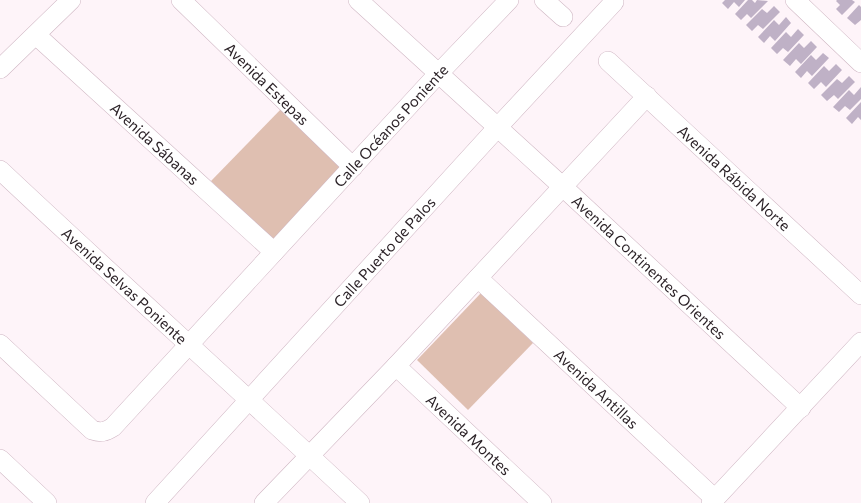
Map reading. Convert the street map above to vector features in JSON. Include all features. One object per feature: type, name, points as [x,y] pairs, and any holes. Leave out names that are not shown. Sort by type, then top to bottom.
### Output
[{"type":"street","points":[[0,69],[71,0]]},
{"type":"street","name":"Avenida Estepas","points":[[181,0],[353,167]]},
{"type":"street","name":"Avenida Continentes Orientes","points":[[358,0],[563,187],[801,408]]},
{"type":"street","name":"Calle Océanos Poniente","points":[[0,344],[92,430],[106,432],[113,427],[188,343],[438,74],[509,0]]},
{"type":"street","points":[[544,0],[563,17]]},
{"type":"street","points":[[795,0],[858,55]]},
{"type":"street","name":"Calle Puerto de Palos","points":[[155,503],[614,2]]},
{"type":"street","name":"Avenida Sábanas","points":[[36,35],[274,252]]},
{"type":"street","name":"Avenida Rábida Norte","points":[[608,61],[861,295]]},
{"type":"street","points":[[264,503],[396,366],[647,96]]},
{"type":"street","name":"Avenida Selvas Poniente","points":[[0,170],[360,503]]},
{"type":"street","name":"Avenida Antillas","points":[[478,278],[713,501]]},
{"type":"street","points":[[713,501],[861,342]]},
{"type":"street","name":"Avenida Montes","points":[[396,366],[542,503]]},
{"type":"street","points":[[0,459],[47,503]]},
{"type":"shaded area","points":[[282,108],[343,167],[273,240],[211,181]]},
{"type":"shaded area","points":[[481,293],[533,343],[468,410],[417,360]]},
{"type":"building","points":[[725,0],[745,0],[739,7],[734,2],[728,9],[722,3]]},
{"type":"building","points":[[748,0],[752,0],[755,3],[757,0],[768,1],[751,18],[747,14],[741,20],[735,14]]},
{"type":"building","points":[[852,0],[855,2],[842,15],[836,9],[840,5],[836,1]]},
{"type":"building","points":[[859,5],[861,7],[861,20],[855,25],[847,18]]},
{"type":"building","points":[[774,6],[780,12],[763,29],[758,25],[752,31],[746,25],[762,9],[767,13]]},
{"type":"building","points":[[786,17],[791,23],[775,41],[770,36],[764,43],[758,37],[774,20],[779,25]]},
{"type":"building","points":[[798,29],[804,35],[788,52],[783,48],[777,54],[771,48],[786,32],[791,37]]},
{"type":"building","points":[[811,41],[817,47],[801,64],[796,59],[790,66],[783,60],[799,43],[804,48]]},
{"type":"building","points":[[823,53],[829,58],[812,76],[807,71],[801,78],[795,72],[811,55],[816,60]]},
{"type":"building","points":[[836,64],[842,70],[826,87],[821,82],[814,89],[808,83],[824,66],[829,71]]},
{"type":"building","points":[[849,76],[855,82],[838,99],[834,95],[827,101],[821,95],[837,79],[842,83]]},
{"type":"building","points":[[861,87],[861,99],[850,110],[845,106],[839,112],[833,107],[849,90],[854,95]]},
{"type":"building","points":[[861,102],[861,120],[858,117],[852,124],[846,118]]}]
